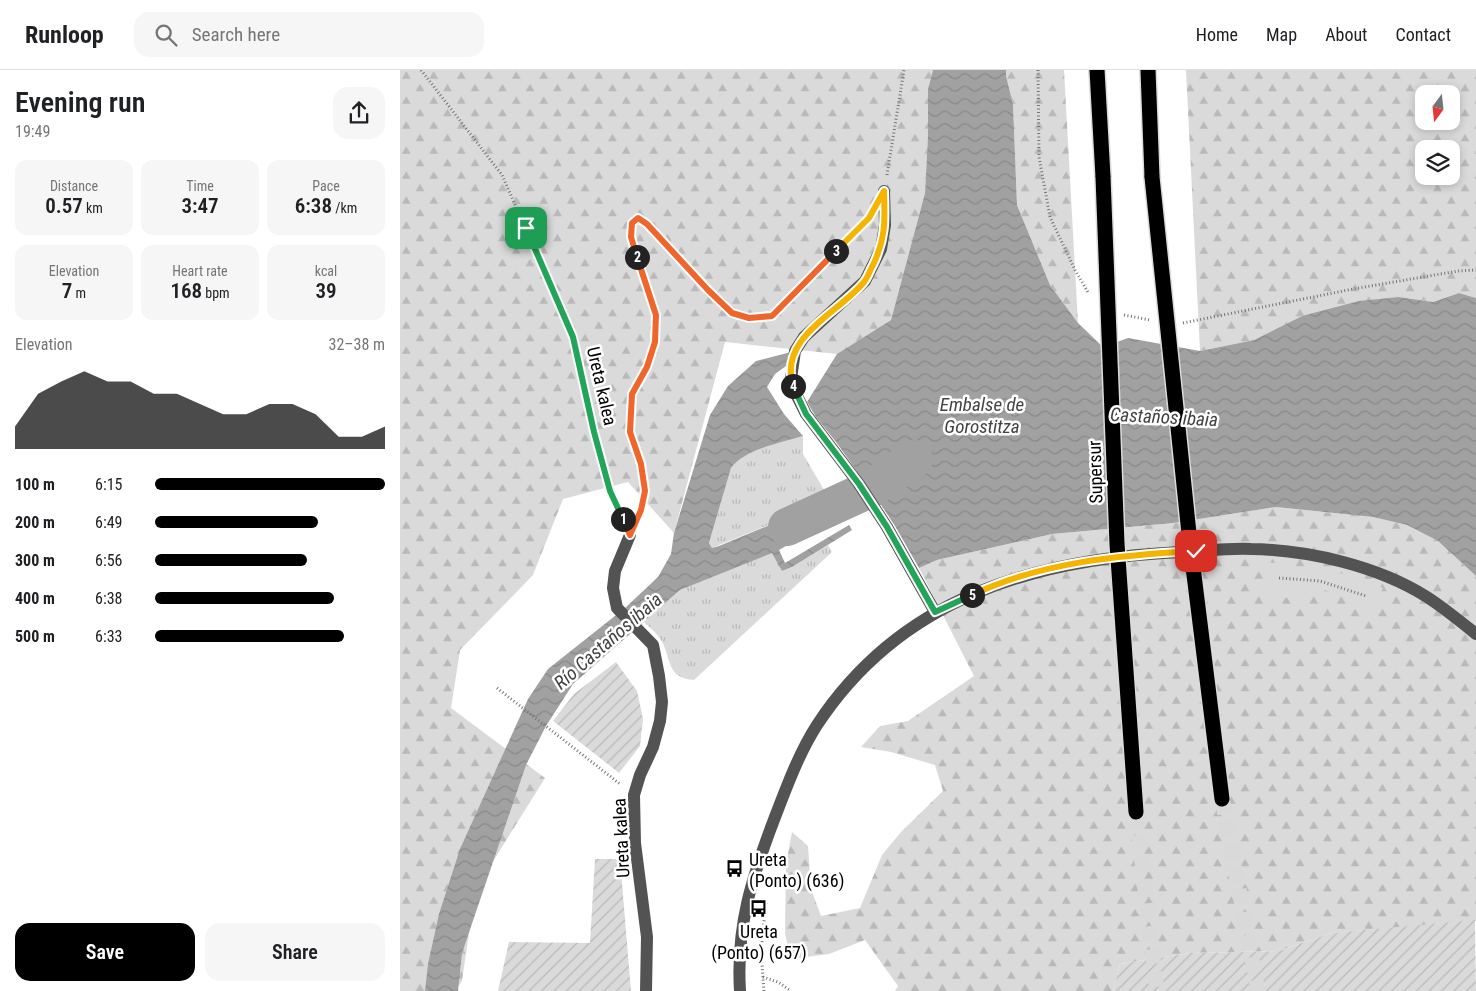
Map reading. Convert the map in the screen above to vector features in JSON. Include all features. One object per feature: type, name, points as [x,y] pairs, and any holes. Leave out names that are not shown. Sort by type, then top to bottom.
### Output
[{"type":"highway","name":"Supersur","points":[[1097,70],[1103,176],[1117,544],[1136,812]]},
{"type":"highway","points":[[1148,70],[1152,177],[1190,543],[1222,799]]},
{"type":"street","points":[[884,191],[885,225],[881,249],[865,281],[804,337],[795,351],[791,379],[794,390],[806,414],[859,484],[887,527],[935,612]]},
{"type":"street","name":"Ureta kalea","points":[[630,535],[616,572],[613,588],[617,608],[653,645],[662,702],[660,721],[653,747],[634,795],[635,844],[647,937],[646,991]]},
{"type":"street","points":[[740,991],[740,941],[744,912],[759,858],[792,772],[817,726],[842,690],[886,646],[935,612],[984,589],[1035,572],[1141,554],[1252,549],[1324,558],[1376,572],[1425,596],[1476,634]]},
{"type":"path","name":"Ureta kalea","points":[[421,70],[502,176],[506,184],[573,337],[594,432],[610,491],[630,535]]},
{"type":"path","points":[[884,191],[904,70]]},
{"type":"path","points":[[1038,70],[1039,157],[1050,217],[1075,270],[1090,296]]},
{"type":"path","points":[[630,535],[641,510],[645,491],[641,464],[630,432],[632,394],[647,367],[655,342],[656,315],[631,237],[632,223],[638,218],[647,224],[732,313],[749,318],[772,316],[869,218]]},
{"type":"path","points":[[1174,325],[1353,289],[1458,271],[1476,270]]},
{"type":"path","points":[[1119,312],[1127,316],[1155,321]]},
{"type":"path","points":[[1279,578],[1320,581],[1366,596]]},
{"type":"path","points":[[497,688],[634,795]]},
{"type":"path","points":[[764,991],[761,952],[767,895]]},
{"type":"path","points":[[763,977],[778,982],[791,991]]},
{"type":"green space","points":[[400,70],[933,70],[928,89],[925,193],[891,320],[837,354],[725,342],[674,533],[628,482],[563,499],[533,575],[460,650],[451,708],[545,778],[492,863],[471,919],[462,981],[455,991],[400,991]]},
{"type":"green space","points":[[1006,70],[1064,70],[1078,323],[1050,285],[1017,205],[1013,104]]},
{"type":"green space","points":[[1186,70],[1476,70],[1476,298],[1459,293],[1433,302],[1399,297],[1302,316],[1254,340],[1200,351]]},
{"type":"green space","points":[[803,436],[803,454],[830,500],[712,548],[709,543],[731,468],[737,461],[754,451]]},
{"type":"green space","points":[[1276,507],[1373,517],[1407,525],[1438,541],[1476,576],[1476,921],[1331,933],[1279,951],[1190,953],[1120,964],[1113,991],[895,991],[898,986],[865,940],[829,954],[791,959],[785,933],[786,864],[792,832],[808,846],[811,889],[821,916],[860,908],[882,855],[901,832],[943,791],[935,765],[891,752],[861,747],[880,726],[908,721],[974,676],[919,568],[937,560],[1052,534],[1173,523]]},
{"type":"green space","points":[[828,545],[832,552],[694,680],[679,676],[674,671],[661,640],[644,622],[680,590],[772,552],[782,571]]},
{"type":"green space","points":[[1267,562],[1337,572],[1383,588],[1373,608],[1325,590],[1321,596],[1285,598],[1262,595]]},
{"type":"green space","points":[[616,662],[637,691],[643,719],[640,746],[619,773],[553,721],[574,694]]},
{"type":"green space","points":[[595,859],[620,859],[631,991],[498,991],[509,942],[590,943]]},
{"type":"green space","points":[[1475,920],[1476,991],[1113,991],[1120,964],[1190,953],[1279,951],[1331,933]]},
{"type":"water","name":"Embalse de Gorostitza","points":[[933,70],[1006,70],[1013,104],[1017,205],[1050,285],[1078,323],[1103,347],[1128,338],[1200,351],[1254,340],[1302,316],[1359,301],[1399,297],[1433,302],[1459,293],[1476,298],[1476,576],[1438,541],[1407,525],[1373,517],[1276,507],[1173,523],[1052,534],[937,560],[919,568],[872,488],[861,477],[807,402],[837,354],[891,320],[925,193],[928,89]]},
{"type":"water","points":[[795,351],[791,367],[786,366],[775,374],[767,387],[784,414],[803,436],[754,451],[737,461],[731,468],[709,543],[712,548],[719,546],[830,500],[840,515],[779,550],[785,563],[849,525],[852,530],[792,567],[782,571],[772,553],[680,590],[573,684],[546,726],[526,765],[462,953],[458,991],[425,991],[428,964],[439,914],[460,849],[528,699],[548,669],[625,608],[658,577],[671,554],[674,533],[710,415],[728,386],[756,361]]},
{"type":"waterway","name":"Río Castaños ibaia","points":[[787,527],[872,488],[914,459]]},
{"type":"tunnel","points":[[1222,799],[1258,991]]},
{"type":"tunnel","points":[[1136,812],[1157,991]]},
{"type":"place","name":"Ureta (Ponto) (636)","points":[[735,869]]},
{"type":"place","name":"Ureta (Ponto) (657)","points":[[759,908]]},
{"type":"route","points":[[526,228],[573,337],[594,432],[610,491],[630,535],[641,510],[645,491],[641,464],[630,432],[632,394],[647,367],[655,342],[656,315],[631,237],[632,223],[638,218],[647,224],[732,313],[749,318],[772,316],[869,218],[884,191],[885,225],[881,249],[865,281],[804,337],[795,351],[791,367],[791,379],[794,390],[806,414],[859,484],[887,527],[935,612],[984,589],[1035,572],[1141,554],[1196,551]]},
{"type":"water label","name":"Castaños ibaia","points":[[1164,417]]}]
